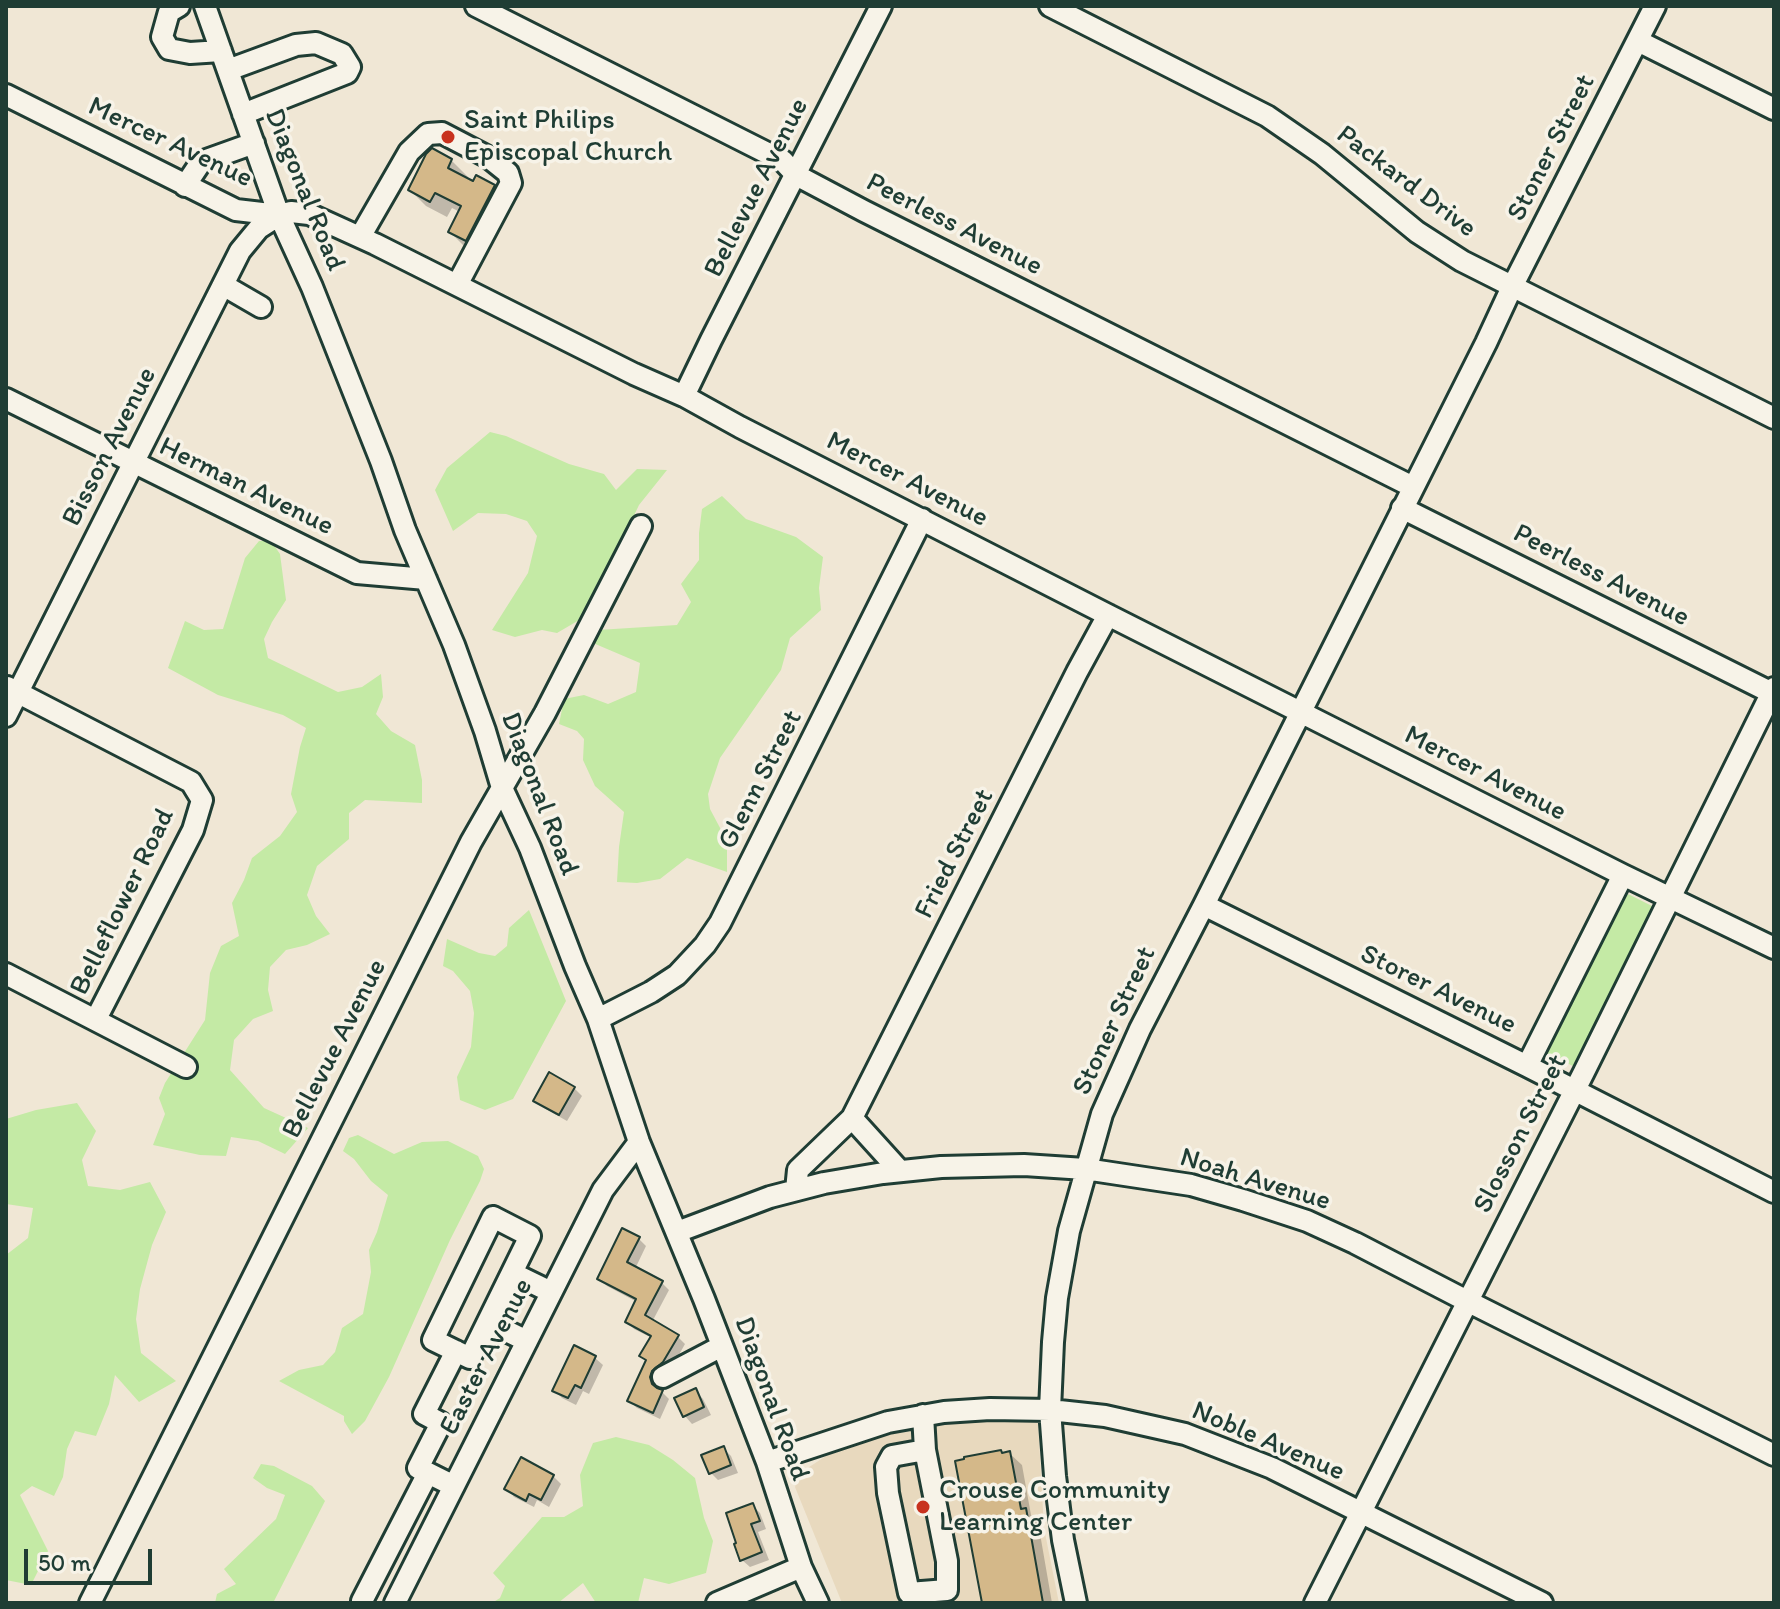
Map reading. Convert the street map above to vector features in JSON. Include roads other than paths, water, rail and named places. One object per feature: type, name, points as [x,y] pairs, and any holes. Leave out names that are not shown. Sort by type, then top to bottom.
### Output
[{"type":"street","points":[[179,6],[169,12],[162,37],[169,49],[224,61],[316,43],[342,54],[350,67],[347,73],[243,114]]},
{"type":"street","name":"Diagonal Road","points":[[205,6],[279,215],[312,287],[405,530],[459,659],[502,788],[530,848],[598,1019],[639,1142],[722,1346],[767,1462],[801,1567],[818,1603]]},
{"type":"street","name":"Peerless Avenue","points":[[476,6],[783,161],[796,175],[1006,283],[1413,487]]},
{"type":"street","name":"Bellevue Avenue","points":[[684,396],[881,6]]},
{"type":"street","name":"Packard Drive","points":[[1050,6],[1267,116],[1322,154],[1417,232],[1462,261],[1774,418]]},
{"type":"street","name":"Stoner Street","points":[[1076,1603],[1063,1540],[1050,1410],[1057,1298],[1069,1231],[1085,1169],[1111,1089],[1655,6]]},
{"type":"street","points":[[1638,41],[1774,109]]},
{"type":"street","name":"Mercer Avenue","points":[[6,95],[236,210],[279,215],[291,212],[309,214],[360,237],[684,396],[1108,615],[1774,948]]},
{"type":"street","points":[[360,237],[409,152],[428,134],[442,133],[488,157],[508,173],[511,183],[457,285]]},
{"type":"street","points":[[185,186],[201,162],[254,143]]},
{"type":"street","name":"Bisson Avenue","points":[[6,716],[12,689],[134,462],[240,251],[259,228],[279,215]]},
{"type":"street","points":[[223,285],[261,307]]},
{"type":"street","name":"Herman Avenue","points":[[6,399],[357,573],[426,579]]},
{"type":"street","name":"Peerless Avenue","points":[[1402,508],[1773,692]]},
{"type":"street","name":"Glenn Street","points":[[598,1019],[677,975],[713,934],[922,519]]},
{"type":"street","name":"Bellevue Avenue","points":[[90,1603],[430,922],[471,842],[545,713],[641,526]]},
{"type":"street","name":"Fried Street","points":[[796,1190],[798,1170],[852,1118],[1108,615]]},
{"type":"street","name":"Belleflower Road","points":[[12,689],[191,782],[202,800],[193,830],[96,1019]]},
{"type":"street","name":"Slosson Street","points":[[1315,1603],[1773,692]]},
{"type":"street","points":[[1527,1066],[1623,875]]},
{"type":"street","name":"Storer Avenue","points":[[1204,905],[1774,1192]]},
{"type":"street","points":[[6,974],[186,1067]]},
{"type":"street","points":[[852,1118],[900,1171]]},
{"type":"street","name":"Easter Avenue","points":[[395,1603],[603,1190],[639,1142]]},
{"type":"street","name":"Noah Avenue","points":[[677,1232],[770,1197],[824,1183],[941,1167],[1024,1165],[1085,1169],[1191,1185],[1307,1221],[1774,1455]]},
{"type":"street","points":[[493,1217],[530,1236],[488,1322],[470,1358],[433,1340],[493,1217]]},
{"type":"street","points":[[512,1273],[551,1292]]},
{"type":"street","points":[[488,1322],[527,1341]]},
{"type":"street","points":[[663,1377],[722,1346]]},
{"type":"street","points":[[454,1486],[418,1468],[441,1423],[424,1414],[456,1351]]},
{"type":"street","name":"Noble Avenue","points":[[767,1462],[888,1422],[923,1415],[990,1409],[1050,1410],[1105,1416],[1185,1434],[1272,1468],[1542,1603]]},
{"type":"street","points":[[923,1415],[925,1450],[947,1561],[947,1590],[909,1593],[888,1493],[886,1467],[892,1456],[925,1450]]},
{"type":"street","points":[[362,1601],[428,1473]]},
{"type":"street","points":[[717,1603],[801,1567]]},
{"type":"place","name":"Saint Philips Episcopal Church","points":[[448,137]]},
{"type":"place","name":"Crouse Community Learning Center","points":[[923,1507]]}]
